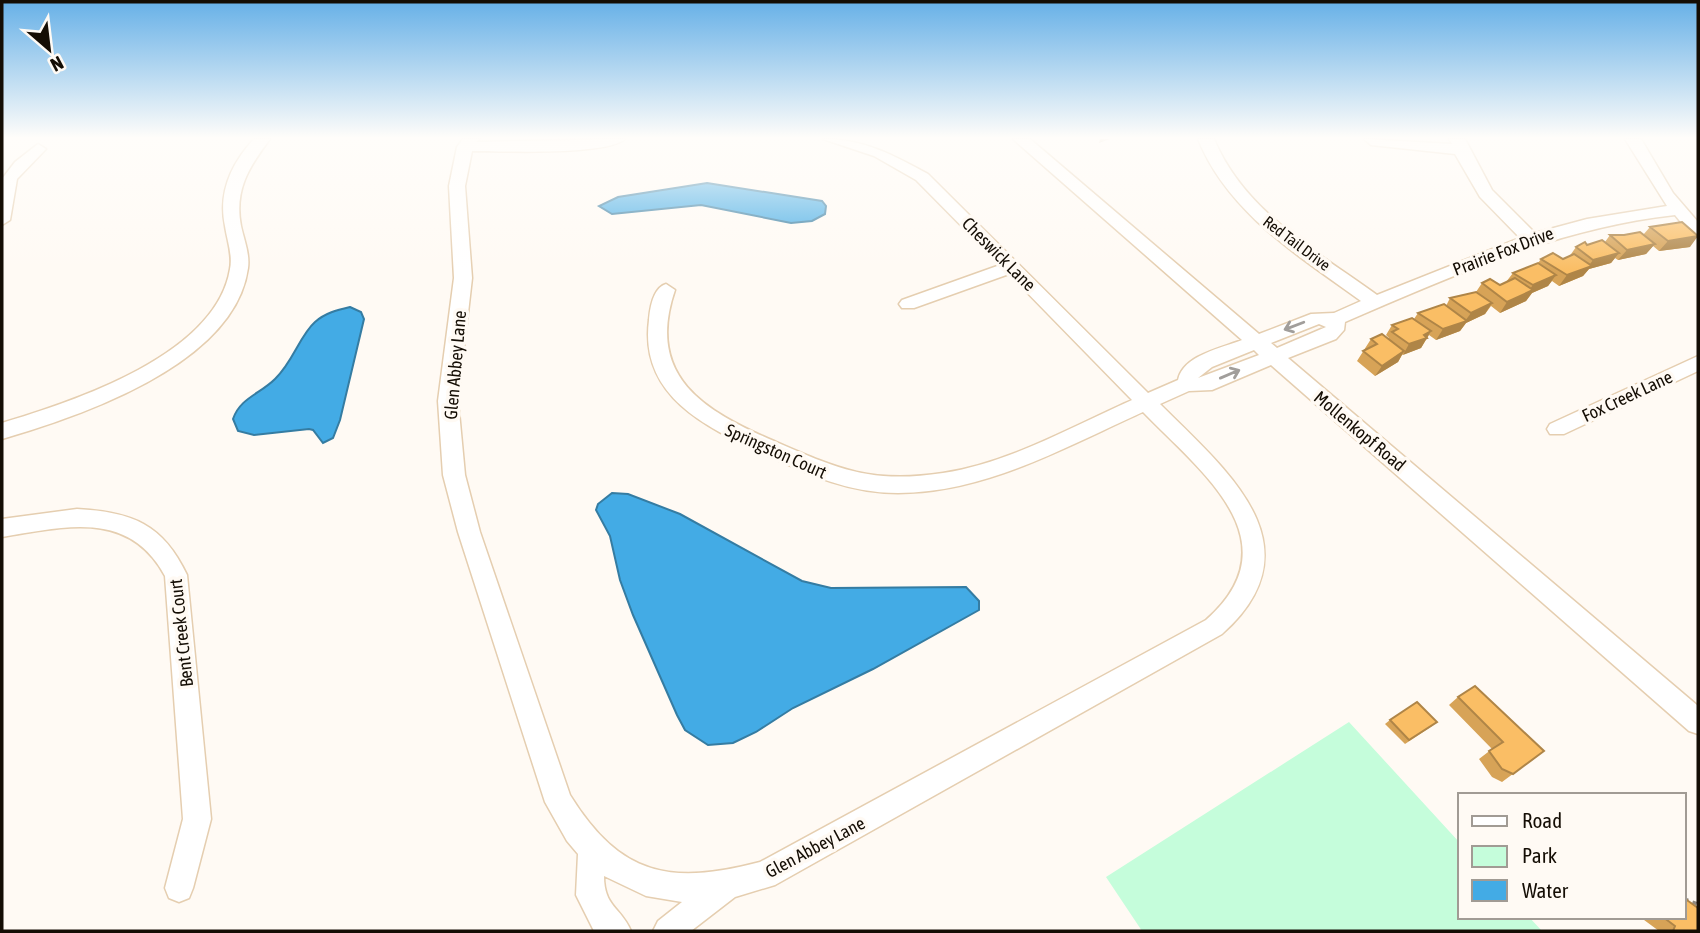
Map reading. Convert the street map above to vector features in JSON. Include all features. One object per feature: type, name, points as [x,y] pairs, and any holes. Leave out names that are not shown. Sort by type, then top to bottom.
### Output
[{"type":"street","points":[[2,220],[7,183]]},
{"type":"street","points":[[2,432],[76,409],[135,382],[161,365],[214,319],[232,293],[239,270],[231,195],[236,183]]},
{"type":"street","name":"Glen Abbey Lane","points":[[458,183],[463,278],[449,401],[454,475],[468,532],[559,802],[572,827],[593,851],[632,878],[661,887],[698,889],[726,886],[765,875],[1226,617],[1243,594],[1253,567],[1247,518],[1223,481],[1145,402]]},
{"type":"street","name":"Cheswick Lane","points":[[925,183],[1145,402]]},
{"type":"street","name":"Mollenkopf Road","points":[[1071,183],[1698,722]]},
{"type":"street","name":"Red Tail Drive","points":[[1228,183],[1251,207],[1376,303]]},
{"type":"street","points":[[1475,183],[1503,216],[1530,238]]},
{"type":"street","points":[[1661,183],[1678,210],[1698,232]]},
{"type":"street","name":"Prairie Fox Drive","points":[[1254,341],[1317,318],[1336,319],[1530,238],[1581,224],[1678,210]]},
{"type":"street","points":[[908,304],[1011,267]]},
{"type":"street","name":"Springston Court","points":[[666,289],[657,308],[657,344],[664,370],[680,394],[722,428],[835,476],[887,484],[955,479],[993,469],[1186,384],[1205,385],[1273,357]]},
{"type":"street","name":"Prairie Fox Drive","points":[[1273,357],[1335,330],[1336,319]]},
{"type":"street","name":"Springston Court","points":[[1186,384],[1189,373],[1205,362],[1254,341]]},
{"type":"street","name":"Fox Creek Lane","points":[[1557,429],[1698,363]]},
{"type":"street","name":"Bent Creek Court","points":[[2,528],[73,518],[116,522],[138,528],[169,556],[176,575],[197,819],[194,843],[179,888]]},
{"type":"street","points":[[593,851],[587,892],[594,909],[616,931]]},
{"type":"street","points":[[668,931],[726,886]]},
{"type":"green space","points":[[1349,722],[1458,841],[1458,919],[1531,919],[1542,931],[1142,931],[1106,877]]},
{"type":"water","points":[[707,183],[822,201],[826,206],[825,214],[812,221],[791,223],[701,205],[612,214],[599,206],[618,197]]},
{"type":"water","points":[[350,307],[361,312],[364,319],[340,420],[333,438],[323,443],[313,430],[309,429],[254,435],[238,431],[233,419],[240,406],[281,372],[310,327],[327,314]]},
{"type":"water","points":[[612,493],[628,494],[680,514],[802,581],[831,588],[966,587],[979,601],[979,610],[873,669],[793,708],[756,732],[733,743],[708,745],[685,730],[633,615],[620,580],[610,536],[596,510],[598,504]]},
{"type":"building","points":[[1682,222],[1698,236],[1668,241],[1650,227]]},
{"type":"building","points":[[1640,232],[1655,244],[1627,250],[1610,235],[1624,235]]},
{"type":"building","points":[[1602,240],[1619,253],[1593,260],[1576,247],[1585,242],[1587,245]]},
{"type":"building","points":[[1553,253],[1563,259],[1574,254],[1592,266],[1567,275],[1541,259]]},
{"type":"building","points":[[1538,263],[1556,275],[1533,285],[1513,273]]},
{"type":"building","points":[[1515,278],[1533,290],[1507,302],[1482,283],[1490,279],[1500,285]]},
{"type":"building","points":[[1476,292],[1492,303],[1471,313],[1450,298]]},
{"type":"building","points":[[1444,304],[1467,321],[1443,329],[1418,313]]},
{"type":"building","points":[[1412,318],[1431,331],[1424,335],[1427,338],[1409,344],[1392,332],[1398,329],[1392,325]]},
{"type":"building","points":[[1382,334],[1404,351],[1382,366],[1363,351],[1377,344],[1371,339]]},
{"type":"building","points":[[1475,686],[1544,751],[1513,774],[1502,769],[1489,751],[1503,742],[1458,697]]},
{"type":"building","points":[[1417,702],[1437,722],[1409,740],[1390,720]]},
{"type":"building","points":[[1686,899],[1698,908],[1698,931],[1673,931],[1675,926],[1666,919],[1686,919]]}]
